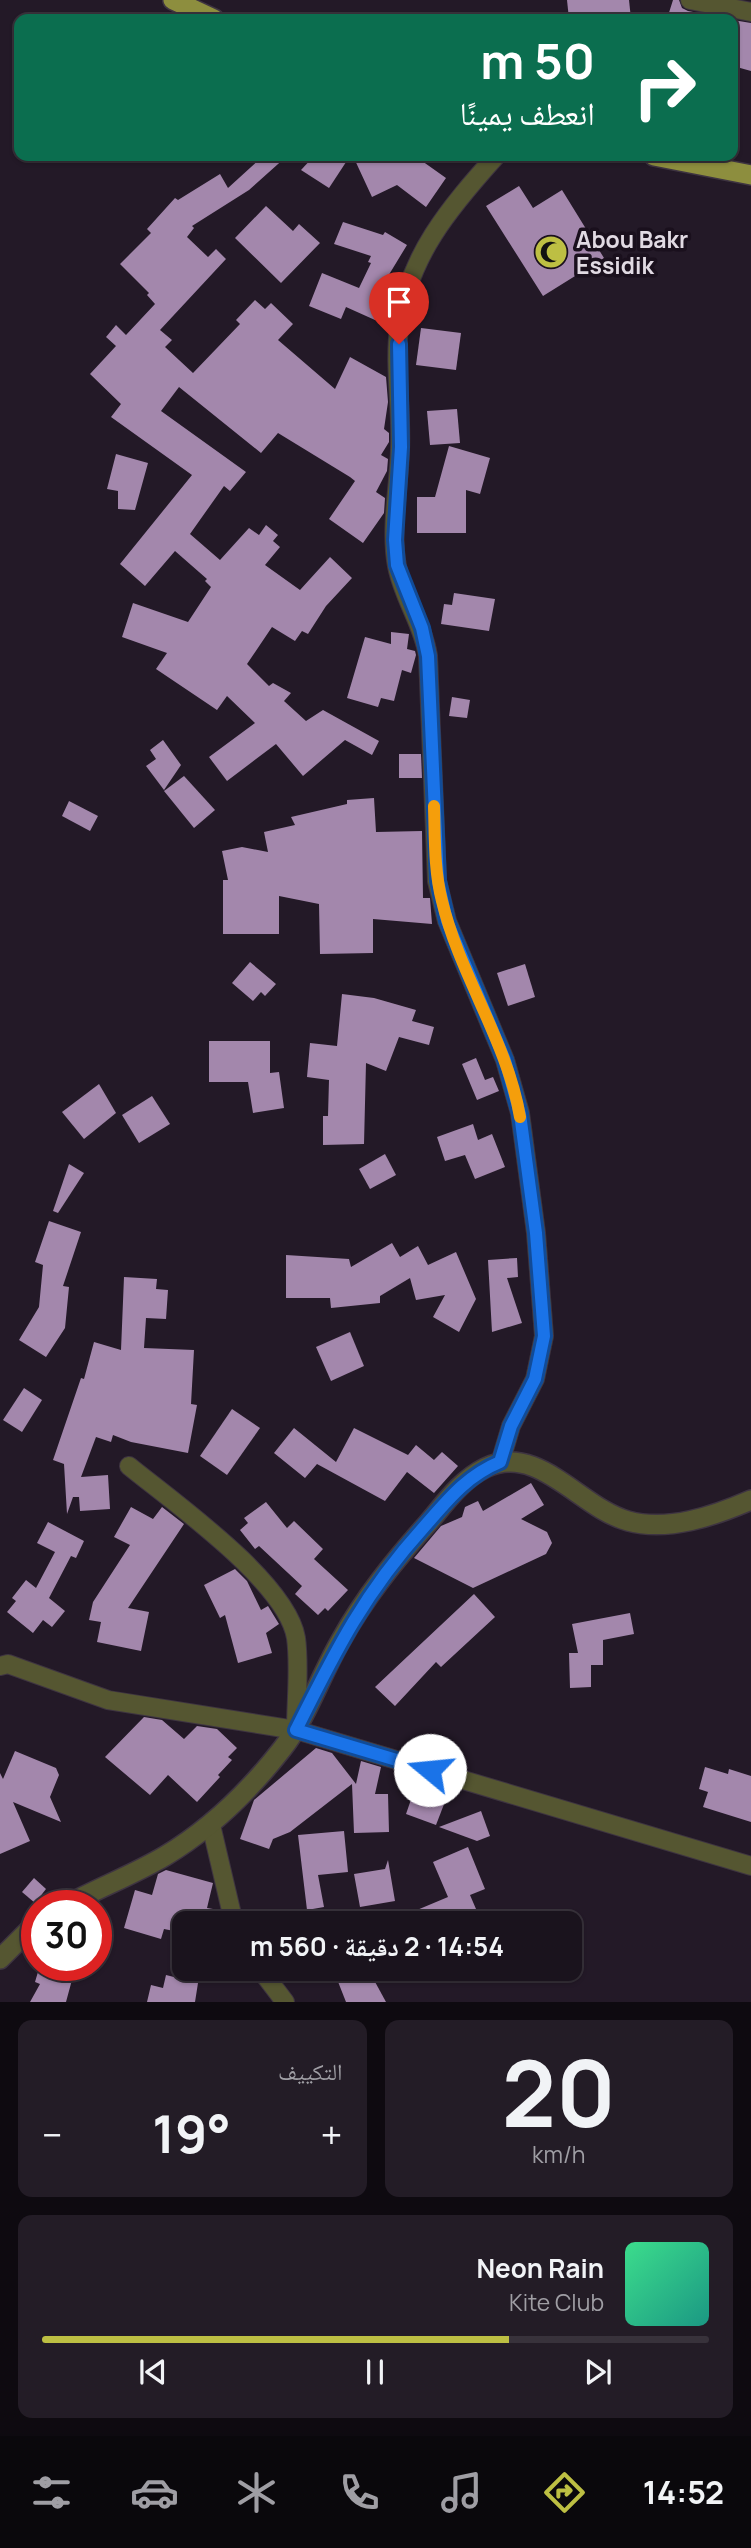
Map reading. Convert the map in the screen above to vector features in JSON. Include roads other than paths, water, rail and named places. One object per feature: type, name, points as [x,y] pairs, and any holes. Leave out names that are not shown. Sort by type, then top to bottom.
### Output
[{"type":"main road","points":[[173,0],[204,14]]},
{"type":"main road","points":[[679,161],[751,175]]},
{"type":"street","points":[[690,0],[751,12]]},
{"type":"street","points":[[492,161],[441,220],[420,253],[407,291],[398,328],[401,447],[395,540],[402,583],[422,628],[428,656],[435,860],[439,891],[447,921],[505,1060],[520,1114],[536,1233],[544,1336],[535,1379],[511,1426],[500,1462]]},
{"type":"street","points":[[97,1890],[165,1856],[211,1825],[260,1773],[296,1730],[338,1645],[386,1572],[468,1479],[500,1462],[532,1466],[613,1516],[643,1524],[701,1518],[751,1500]]},
{"type":"street","points":[[129,1466],[258,1575],[285,1609],[296,1637],[296,1730]]},
{"type":"street","points":[[0,1666],[9,1664],[108,1700],[296,1730],[751,1866]]},
{"type":"street","points":[[211,1825],[231,1911]]},
{"type":"street","points":[[0,1959],[21,1938]]},
{"type":"street","points":[[269,1981],[285,2002]]},
{"type":"place","name":"Abou Bakr Essidik","points":[[551,252]]}]
